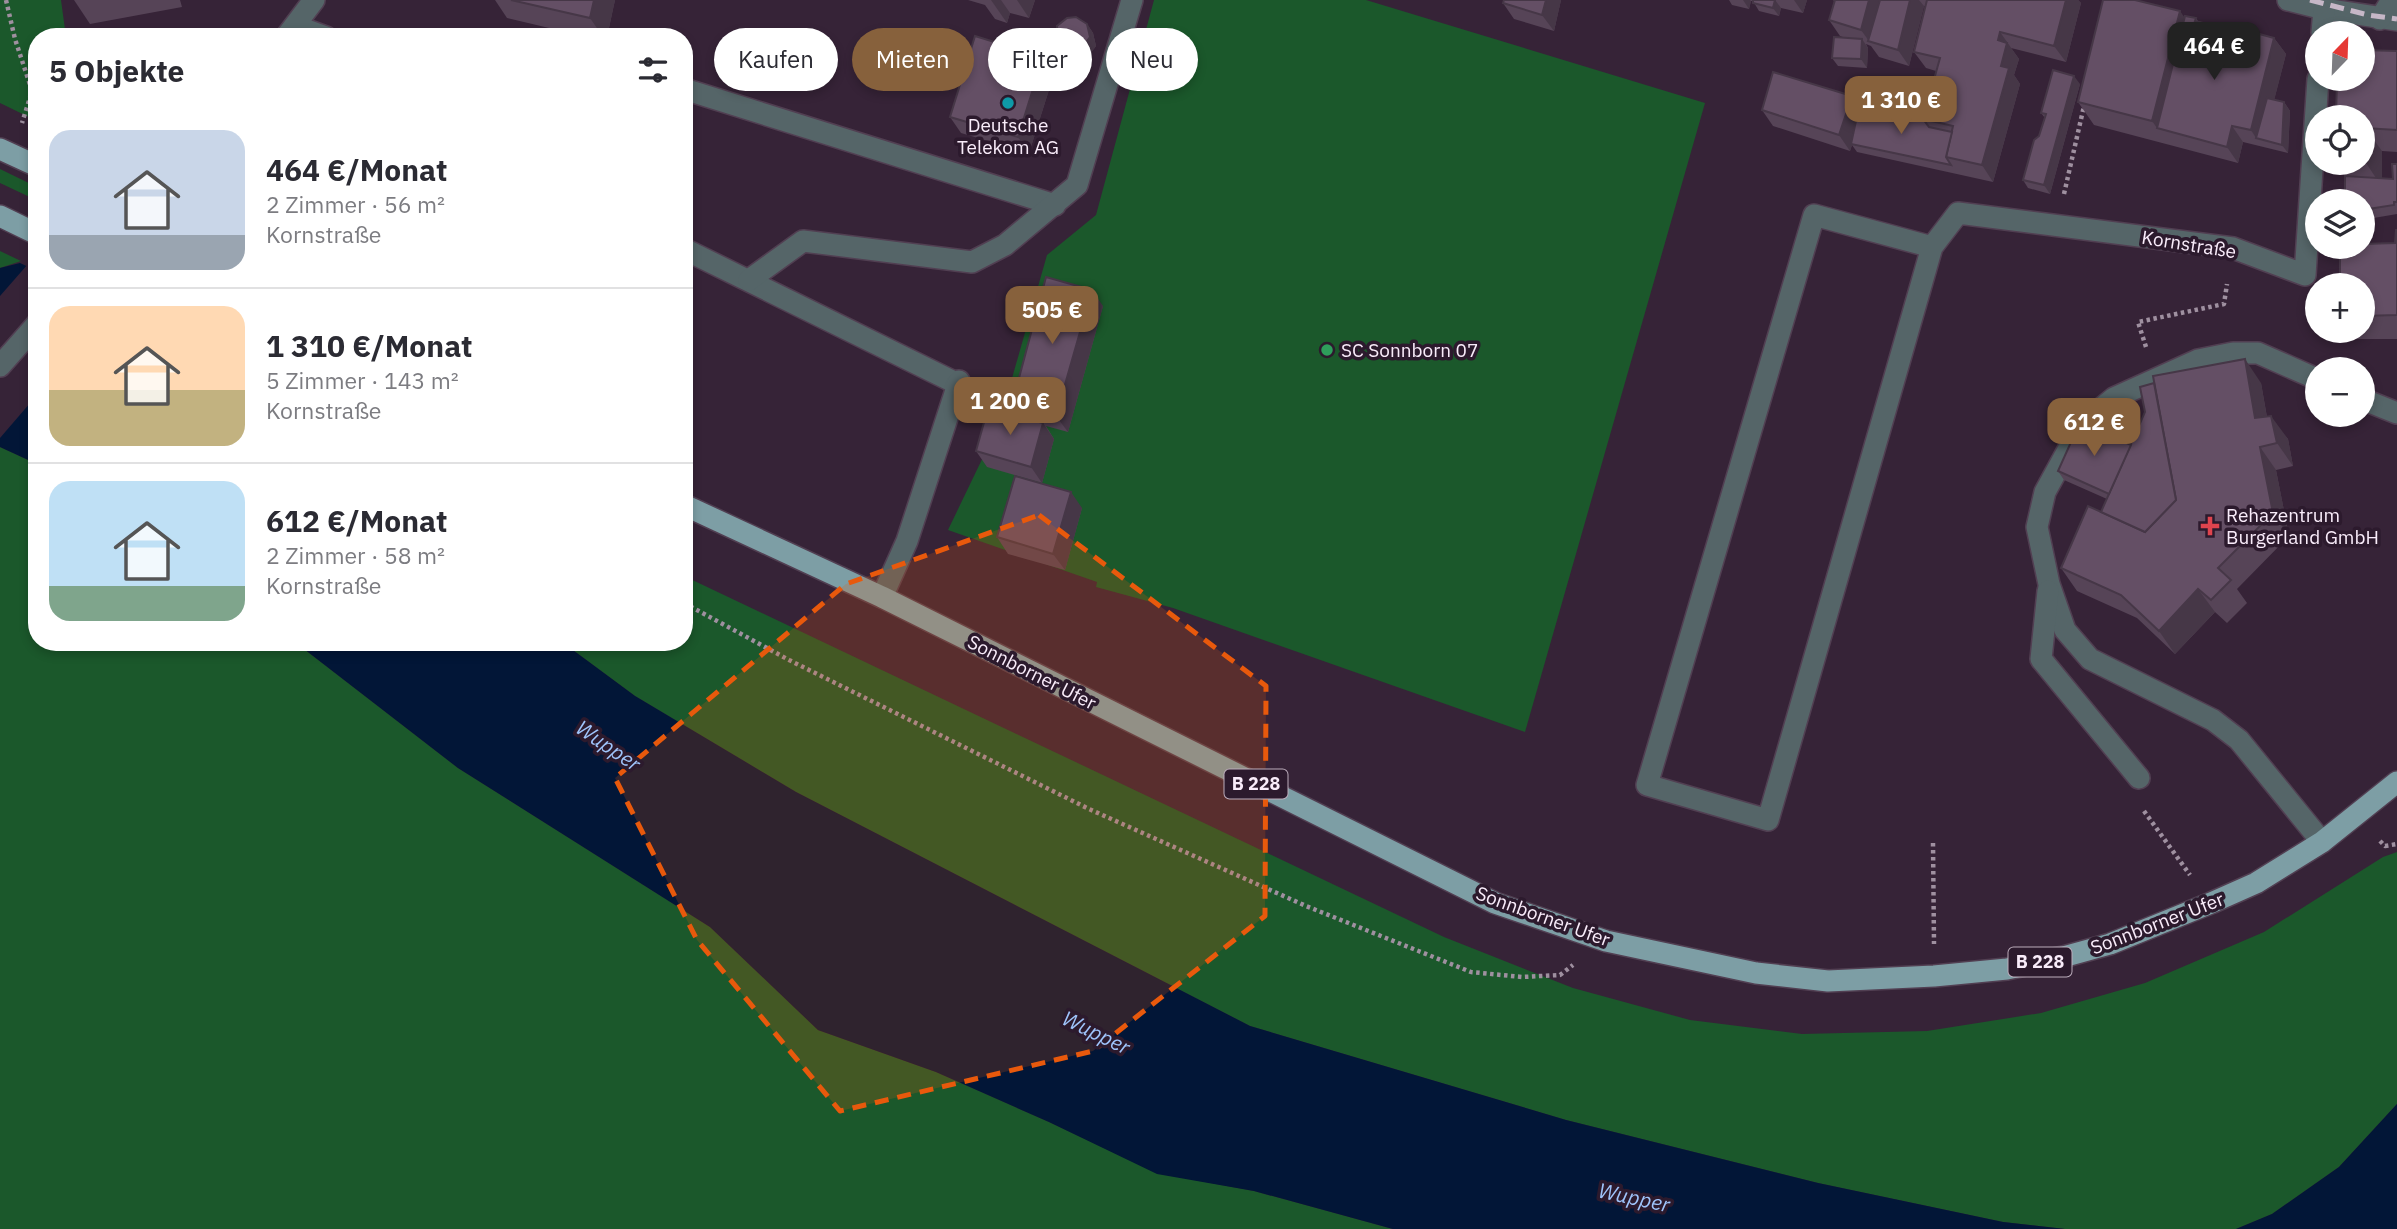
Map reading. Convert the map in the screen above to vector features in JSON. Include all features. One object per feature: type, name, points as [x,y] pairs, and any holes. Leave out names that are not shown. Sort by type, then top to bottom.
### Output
[{"type":"main road","points":[[6,152],[28,162]]},
{"type":"main road","points":[[0,216],[28,230]]},
{"type":"main road","name":"Sonnborner Ufer","points":[[693,509],[882,597],[1495,903],[1606,941],[1756,973],[1828,981],[1934,976],[2007,968],[2110,944],[2256,883],[2322,842],[2397,782]]},
{"type":"street","points":[[293,28],[314,0]]},
{"type":"street","points":[[749,280],[803,241],[972,262],[1004,245],[1077,184],[1132,0]]},
{"type":"street","points":[[2288,0],[2324,9],[2388,19],[2392,0]]},
{"type":"street","points":[[2323,21],[2324,9]]},
{"type":"street","name":"Kornstraße","points":[[1932,247],[1958,213],[2233,248],[2305,275],[2317,91]]},
{"type":"street","points":[[693,92],[1055,205]]},
{"type":"street","points":[[1814,215],[1932,247],[1768,820],[1647,785],[1814,215]]},
{"type":"street","points":[[693,252],[958,382],[907,541],[882,597]]},
{"type":"street","points":[[0,366],[28,334]]},
{"type":"street","points":[[2305,374],[2258,353],[2232,353],[2198,360],[2114,398],[2088,419],[2045,492],[2037,527],[2049,584],[2065,630],[2090,659],[2213,720],[2239,740],[2322,842]]},
{"type":"street","points":[[2049,584],[2041,659],[2139,778]]},
{"type":"path","points":[[6,0],[28,79]]},
{"type":"path","points":[[6,152],[28,100]]},
{"type":"path","points":[[2067,179],[2085,103]]},
{"type":"path","points":[[2156,318],[2208,308]]},
{"type":"path","points":[[693,608],[789,660],[1089,809],[1306,906],[1471,972],[1522,977],[1560,975],[1606,941]]},
{"type":"path","points":[[2140,806],[2211,903]]},
{"type":"path","points":[[1934,843],[1934,976]]},
{"type":"highlighted area","points":[[1039,515],[1266,686],[1265,916],[1093,1051],[840,1111],[697,940],[615,778],[846,584]]},
{"type":"green space","points":[[0,0],[61,0],[65,28],[28,28],[28,117],[0,103]]},
{"type":"green space","name":"SC Sonnborn 07","points":[[1154,0],[1366,0],[1705,103],[1525,732],[1173,608],[1096,587],[1097,582],[948,530],[999,424],[1047,255],[1096,215],[1129,91],[1198,91],[1198,28],[1146,28]]},
{"type":"green space","points":[[0,169],[28,183],[28,196],[0,183]]},
{"type":"green space","points":[[0,251],[21,261],[0,268]]},
{"type":"green space","points":[[0,447],[28,460],[28,651],[307,651],[458,768],[710,927],[818,1030],[936,1072],[1157,1173],[1254,1191],[1393,1229],[0,1229]]},
{"type":"green space","points":[[693,580],[1444,937],[1573,988],[1690,1020],[1802,1034],[1927,1031],[2041,1013],[2145,983],[2264,932],[2383,857],[2397,852],[2397,1104],[2339,1167],[2272,1214],[2236,1229],[2065,1229],[2003,1222],[1818,1183],[1566,1120],[1250,1026],[796,792],[635,696],[574,651],[693,651]]},
{"type":"water","points":[[20,263],[28,267],[28,460],[0,447],[0,268]]},
{"type":"water","name":"Wupper","points":[[307,651],[574,651],[635,696],[796,792],[1250,1026],[1566,1120],[1818,1183],[2003,1222],[2065,1229],[1393,1229],[1254,1191],[1157,1174],[936,1072],[818,1030],[710,927],[458,768]]},
{"type":"water","points":[[2397,1104],[2397,1229],[2236,1229],[2272,1214],[2339,1167]]},
{"type":"pier","points":[[28,264],[28,405],[0,438],[0,296]]},
{"type":"building","points":[[511,0],[594,0],[590,18]]},
{"type":"building","points":[[1504,0],[1546,0],[1542,15],[1503,3]]},
{"type":"building","points":[[1753,0],[1775,0],[1773,8],[1753,3]]},
{"type":"building","points":[[1835,0],[1869,0],[1861,30],[1829,20]]},
{"type":"building","points":[[1880,0],[1910,0],[1898,50],[1868,41]]},
{"type":"building","points":[[1927,0],[2066,0],[2054,46],[2000,32],[1998,40],[2007,43],[2001,66],[2009,68],[1982,165],[1946,157],[1953,126],[1923,119],[1940,58],[1914,52]]},
{"type":"building","points":[[2103,0],[2135,0],[2180,11],[2152,121],[2078,102]]},
{"type":"building","points":[[2185,16],[2251,35],[2252,32],[2274,38],[2251,130],[2232,126],[2227,147],[2157,128]]},
{"type":"building","points":[[1076,17],[1087,24],[1088,28],[1057,28],[1067,18]]},
{"type":"building","points":[[975,36],[988,40],[988,91],[1032,91],[1018,137],[950,117],[958,91],[974,91]]},
{"type":"building","points":[[1834,37],[1862,39],[1861,59],[1832,58]]},
{"type":"building","points":[[2375,50],[2397,51],[2397,130],[2375,129],[2375,105],[2336,105],[2337,91],[2375,91]]},
{"type":"building","points":[[2053,70],[2074,76],[2044,185],[2023,180],[2034,140],[2039,136],[2046,114],[2041,113]]},
{"type":"building","points":[[1773,72],[1852,96],[1839,135],[1762,110]]},
{"type":"building","points":[[2267,98],[2284,102],[2282,145],[2256,138]]},
{"type":"building","points":[[1859,107],[1923,119],[1929,127],[1952,132],[1946,157],[1951,165],[1851,144]]},
{"type":"building","points":[[2392,164],[2397,164],[2397,202],[2394,202],[2394,205],[2375,208],[2375,189],[2345,189],[2345,176],[2393,179]]},
{"type":"building","points":[[2397,230],[2397,315],[2375,316],[2375,273],[2340,273],[2340,259],[2375,259],[2375,244],[2395,243]]},
{"type":"building","points":[[1046,277],[1092,290],[1056,416],[1012,404]]},
{"type":"building","points":[[2245,359],[2255,418],[2271,416],[2277,443],[2260,447],[2273,513],[2218,568],[2231,580],[2211,600],[2198,589],[2159,631],[2121,595],[2061,568],[2088,506],[2145,532],[2176,500],[2153,376]]},
{"type":"building","points":[[2154,383],[2176,500],[2145,532],[2101,512],[2145,412],[2140,387]]},
{"type":"building","points":[[988,408],[1043,423],[1031,467],[976,451]]},
{"type":"building","points":[[2080,422],[2131,445],[2109,494],[2058,471]]},
{"type":"building","points":[[1015,476],[1071,492],[1053,554],[997,537]]},
{"type":"railway","points":[[2310,0],[2368,15],[2397,19]]},
{"type":"place","name":"Deutsche Telekom AG","points":[[1008,103]]},
{"type":"place","name":"SC Sonnborn 07","points":[[1327,350]]},
{"type":"place","name":"Rehazentrum Burgerland GmbH","points":[[2210,526]]}]
